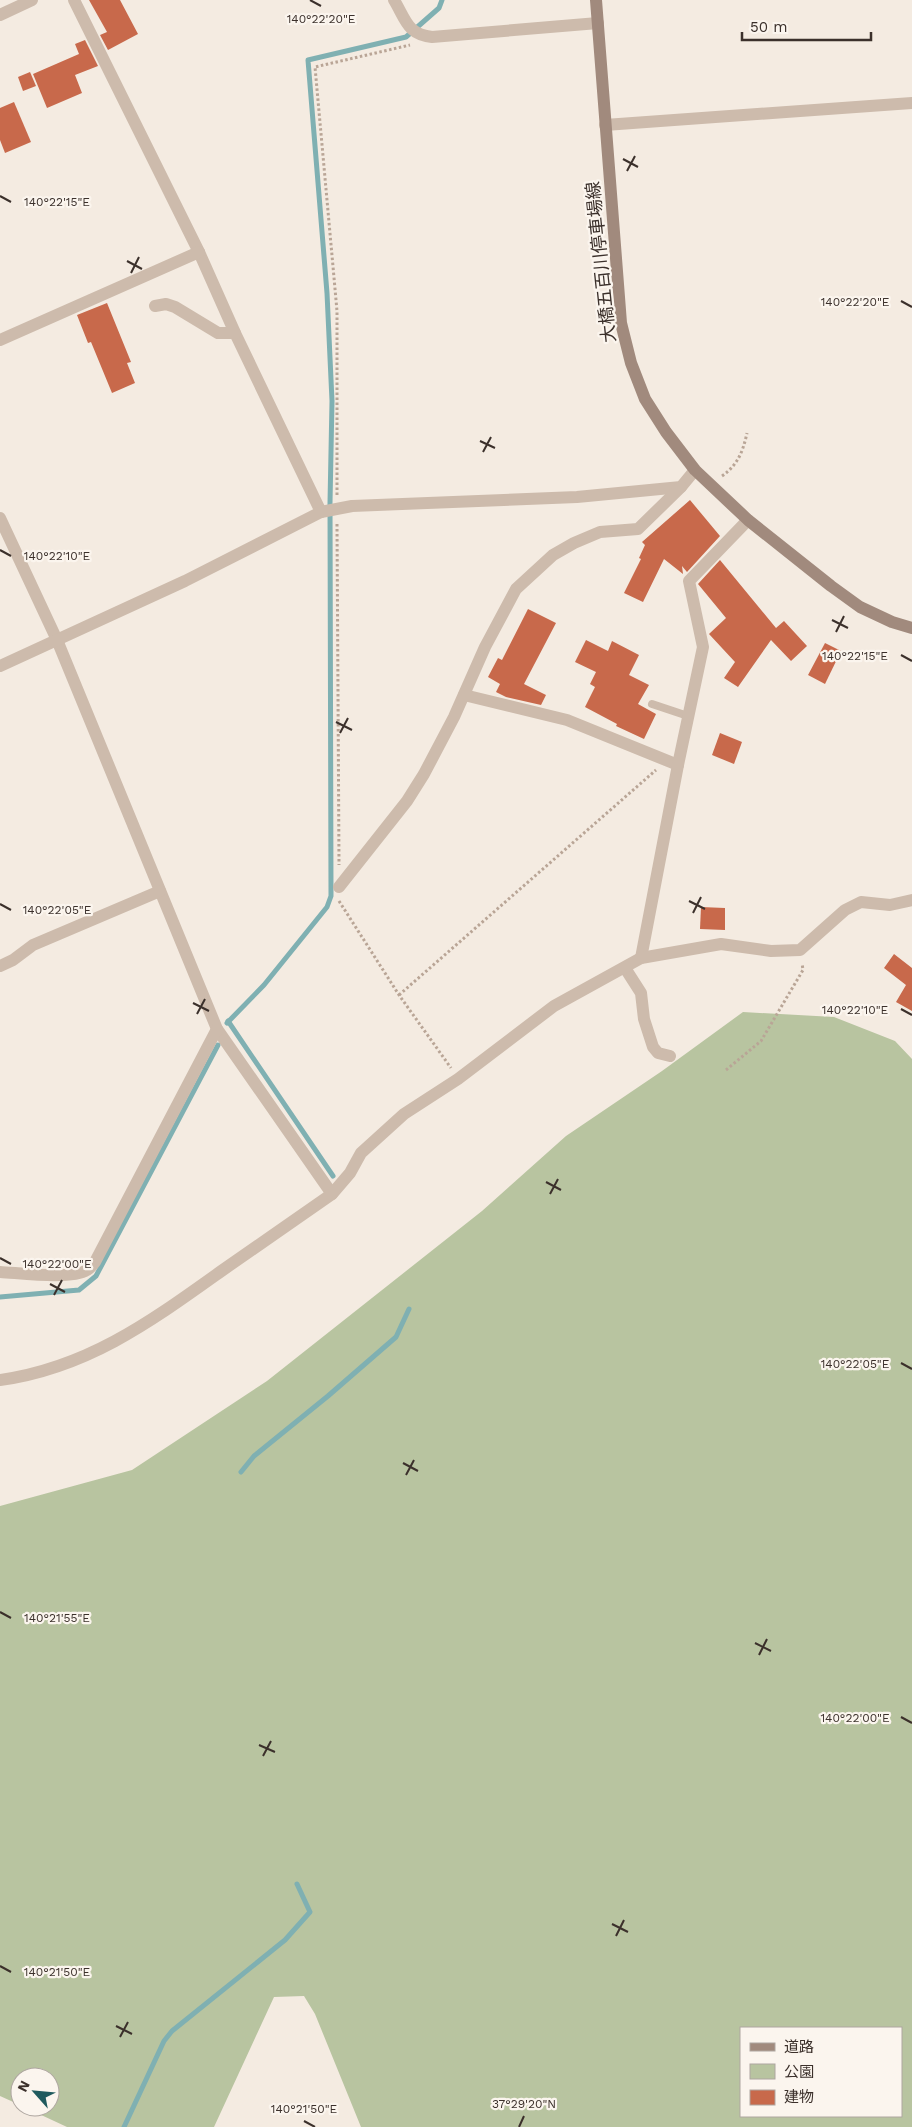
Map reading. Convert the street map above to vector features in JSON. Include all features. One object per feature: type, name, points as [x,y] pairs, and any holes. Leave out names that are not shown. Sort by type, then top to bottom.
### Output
[{"type":"main road","name":"大橋五百川停車場線","points":[[596,0],[621,323],[631,363],[645,399],[666,432],[695,470],[748,520],[790,556],[860,607],[892,622],[912,628]]},
{"type":"street","points":[[0,15],[32,0]]},
{"type":"street","points":[[74,0],[199,252],[235,333],[321,512]]},
{"type":"street","points":[[394,0],[413,32],[426,37],[598,23]]},
{"type":"street","points":[[605,125],[912,103]]},
{"type":"street","points":[[0,340],[199,252]]},
{"type":"street","points":[[155,306],[166,304],[175,307],[218,333],[235,333]]},
{"type":"street","points":[[339,887],[407,801],[438,749],[485,647],[516,589],[553,556],[574,543],[600,532],[638,529],[646,524],[695,470]]},
{"type":"street","points":[[0,666],[185,581],[321,512],[352,506],[576,497],[681,487]]},
{"type":"street","points":[[0,518],[57,640],[217,1028],[332,1194]]},
{"type":"street","points":[[641,958],[673,764],[688,716],[703,647],[689,581],[748,520]]},
{"type":"street","points":[[464,694],[567,720],[673,764]]},
{"type":"street","points":[[0,966],[14,960],[33,945],[160,891]]},
{"type":"street","points":[[0,1380],[48,1371],[93,1352],[138,1329],[332,1194],[350,1173],[361,1153],[404,1114],[458,1079],[554,1006],[641,958],[721,944],[771,951],[800,950],[845,910],[861,902],[890,905],[912,900]]},
{"type":"street","points":[[625,968],[641,994],[644,1019],[652,1047],[658,1053],[670,1056]]},
{"type":"street","points":[[0,1272],[78,1274],[88,1270],[96,1262],[217,1028]]},
{"type":"lane","points":[[652,704],[688,716]]},
{"type":"path","points":[[426,37],[409,46],[315,67],[337,311],[338,903],[458,1079]]},
{"type":"path","points":[[710,483],[734,467],[743,450],[747,433]]},
{"type":"path","points":[[399,995],[528,884],[650,774],[673,764]]},
{"type":"path","points":[[726,1070],[760,1041],[803,970],[800,950]]},
{"type":"green space","points":[[743,1012],[834,1017],[895,1041],[912,1059],[912,2127],[361,2127],[315,2014],[304,1996],[274,1997],[214,2127],[67,2127],[46,2117],[60,2117],[60,2067],[10,2067],[10,2100],[0,2096],[0,1506],[132,1470],[267,1381],[482,1211],[566,1136],[662,1071]]},
{"type":"building","points":[[89,0],[120,0],[138,34],[108,50],[100,35],[107,32]]},
{"type":"building","points":[[85,40],[98,66],[75,75],[82,93],[47,108],[33,74],[79,54],[75,44]]},
{"type":"building","points":[[30,72],[36,86],[23,91],[18,77]]},
{"type":"building","points":[[14,102],[31,142],[5,153],[0,140],[0,108]]},
{"type":"building","points":[[107,303],[131,362],[127,363],[135,383],[112,393],[91,342],[88,343],[77,315]]},
{"type":"building","points":[[690,500],[720,536],[687,572],[682,566],[683,574],[664,559],[643,602],[624,593],[641,559],[639,558],[645,545],[642,542]]},
{"type":"building","points":[[720,560],[776,628],[784,621],[807,646],[791,661],[771,640],[738,687],[724,678],[735,662],[709,634],[726,618],[698,584]]},
{"type":"building","points":[[528,609],[556,623],[524,684],[546,695],[541,705],[506,697],[496,692],[500,684],[488,677],[498,658],[502,660]]},
{"type":"building","points":[[586,640],[608,651],[612,641],[639,655],[629,675],[649,685],[638,704],[656,714],[644,739],[616,726],[617,724],[585,707],[595,687],[590,684],[596,672],[575,662]]},
{"type":"building","points":[[825,643],[841,651],[825,684],[808,675]]},
{"type":"building","points":[[720,733],[742,742],[734,764],[712,755]]},
{"type":"building","points":[[701,907],[725,908],[725,930],[700,929]]},
{"type":"building","points":[[894,954],[912,968],[912,1011],[896,1002],[906,985],[884,968]]},
{"type":"waterway","points":[[227,1023],[264,985],[327,907],[331,896],[330,503],[332,401],[327,293],[308,60],[406,37],[439,8],[442,0]]},
{"type":"waterway","points":[[228,1021],[333,1176]]},
{"type":"waterway","points":[[0,1297],[79,1290],[96,1276],[218,1045]]},
{"type":"waterway","points":[[241,1472],[254,1456],[328,1396],[396,1337],[409,1309]]},
{"type":"waterway","points":[[124,2127],[164,2041],[172,2031],[285,1940],[310,1912],[297,1884]]}]
